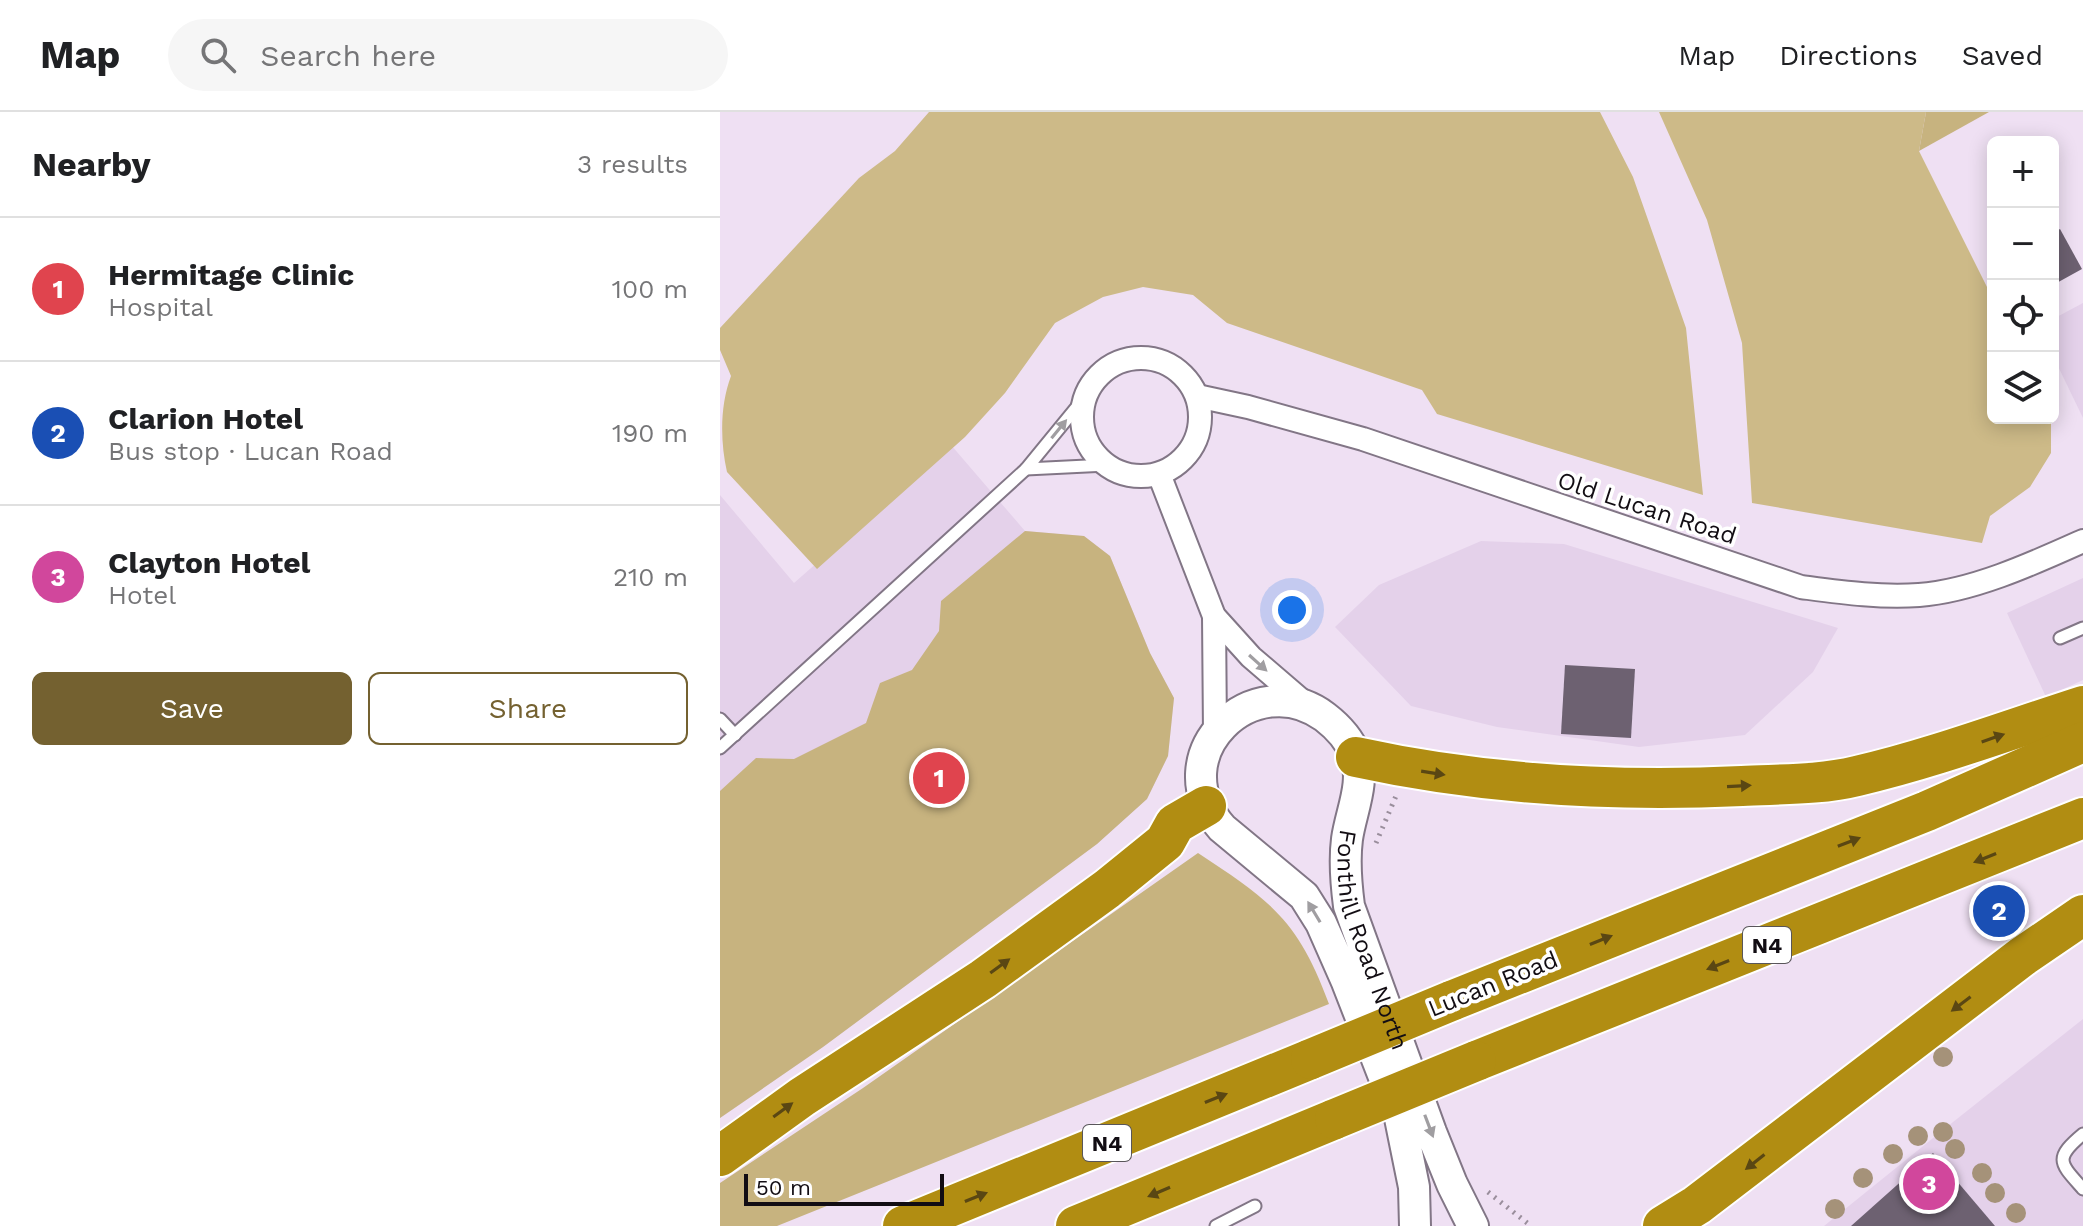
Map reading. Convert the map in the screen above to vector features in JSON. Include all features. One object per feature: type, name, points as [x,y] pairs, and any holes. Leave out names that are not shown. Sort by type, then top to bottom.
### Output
[{"type":"highway","points":[[1356,757],[1471,778],[1572,787],[1661,790],[1773,784],[1854,777],[1986,740],[2083,706]]},
{"type":"highway","name":"Lucan Road","points":[[903,1226],[1451,1001],[1927,811],[2083,742]]},
{"type":"highway","points":[[720,1156],[802,1097],[983,979],[1107,889],[1165,842],[1175,824],[1206,806]]},
{"type":"highway","name":"N4","points":[[1076,1226],[1476,1061],[2083,818]]},
{"type":"highway","points":[[1663,1226],[1687,1216],[2023,956],[2083,915]]},
{"type":"main road","points":[[1206,806],[1200,790],[1202,758],[1215,734],[1236,714],[1257,703],[1279,701],[1307,705],[1334,724],[1347,739],[1356,757]]},
{"type":"main road","name":"Fonthill Road North","points":[[1356,757],[1359,778],[1350,817],[1344,869],[1349,906],[1431,1132],[1473,1226]]},
{"type":"main road","name":"Fonthill Road North","points":[[1206,806],[1230,837],[1304,896],[1321,923],[1400,1118],[1414,1187],[1415,1226]]},
{"type":"street","points":[[1151,358],[1171,365],[1187,378],[1197,396],[1201,415],[1198,434],[1190,451],[1176,465],[1159,474],[1141,476],[1123,473],[1107,465],[1094,453],[1086,437],[1082,417],[1085,397],[1096,379],[1111,366],[1131,359],[1151,358]]},
{"type":"street","name":"Old Lucan Road","points":[[1197,396],[1363,439],[1801,587],[1835,592],[1919,595],[1962,587],[2083,541]]},
{"type":"street","points":[[1159,474],[1214,616],[1215,734]]},
{"type":"street","points":[[1214,616],[1251,657],[1307,705]]},
{"type":"lane","points":[[720,748],[1026,469],[1085,397]]},
{"type":"lane","points":[[1026,469],[1107,465]]},
{"type":"lane","points":[[2060,638],[2083,628]]},
{"type":"lane","points":[[720,719],[735,735]]},
{"type":"lane","points":[[2083,1134],[2067,1148],[2062,1165],[2083,1189]]},
{"type":"lane","points":[[1216,1226],[1255,1206]]},
{"type":"path","points":[[1993,911],[2003,944]]},
{"type":"shaded area","points":[[929,112],[1600,112],[1633,177],[1686,328],[1703,495],[1437,414],[1422,390],[1227,323],[1193,295],[1143,287],[1103,297],[1055,323],[1005,393],[965,437],[817,569],[727,472],[722,423],[731,376],[720,350],[720,328],[859,178],[895,151]]},
{"type":"shaded area","points":[[1659,112],[1926,112],[1919,151],[1987,287],[1987,424],[2051,424],[2051,453],[2030,487],[1990,516],[1982,543],[1752,503],[1742,343],[1707,220]]},
{"type":"shaded area","points":[[1926,112],[1989,112],[1919,151]]},
{"type":"shaded area","points":[[2083,303],[2083,418],[2059,368],[2059,316]]},
{"type":"shaded area","points":[[951,445],[1025,531],[1084,536],[1110,556],[1150,653],[1174,698],[1168,756],[1147,799],[1097,844],[823,1047],[720,1118],[720,495],[794,583]]},
{"type":"shaded area","points":[[1025,531],[1084,536],[1110,556],[1150,653],[1174,698],[1168,756],[1147,799],[1097,844],[823,1047],[720,1118],[720,791],[756,758],[794,759],[866,723],[880,683],[912,670],[939,631],[941,601]]},
{"type":"shaded area","points":[[1481,541],[1564,544],[1838,628],[1813,672],[1745,735],[1639,747],[1497,727],[1411,706],[1335,627],[1379,585]]},
{"type":"shaded area","points":[[2083,578],[2083,680],[2046,697],[2007,613]]},
{"type":"shaded area","points":[[1198,853],[1245,885],[1279,915],[1306,952],[1329,1004],[777,1226],[720,1226],[720,1183],[863,1088]]},
{"type":"shaded area","points":[[2083,1019],[2083,1226],[1824,1226],[1943,1130]]},
{"type":"building","points":[[2059,230],[2082,269],[2059,282],[2059,280]]},
{"type":"building","points":[[1565,665],[1635,669],[1631,738],[1561,734]]},
{"type":"building","points":[[1933,1153],[1995,1226],[1851,1226]]},
{"type":"place","name":"Hermitage Clinic","points":[[939,778]]},
{"type":"place","name":"Clarion Hotel","points":[[1999,911]]},
{"type":"place","name":"Clayton Hotel","points":[[1929,1184]]}]
